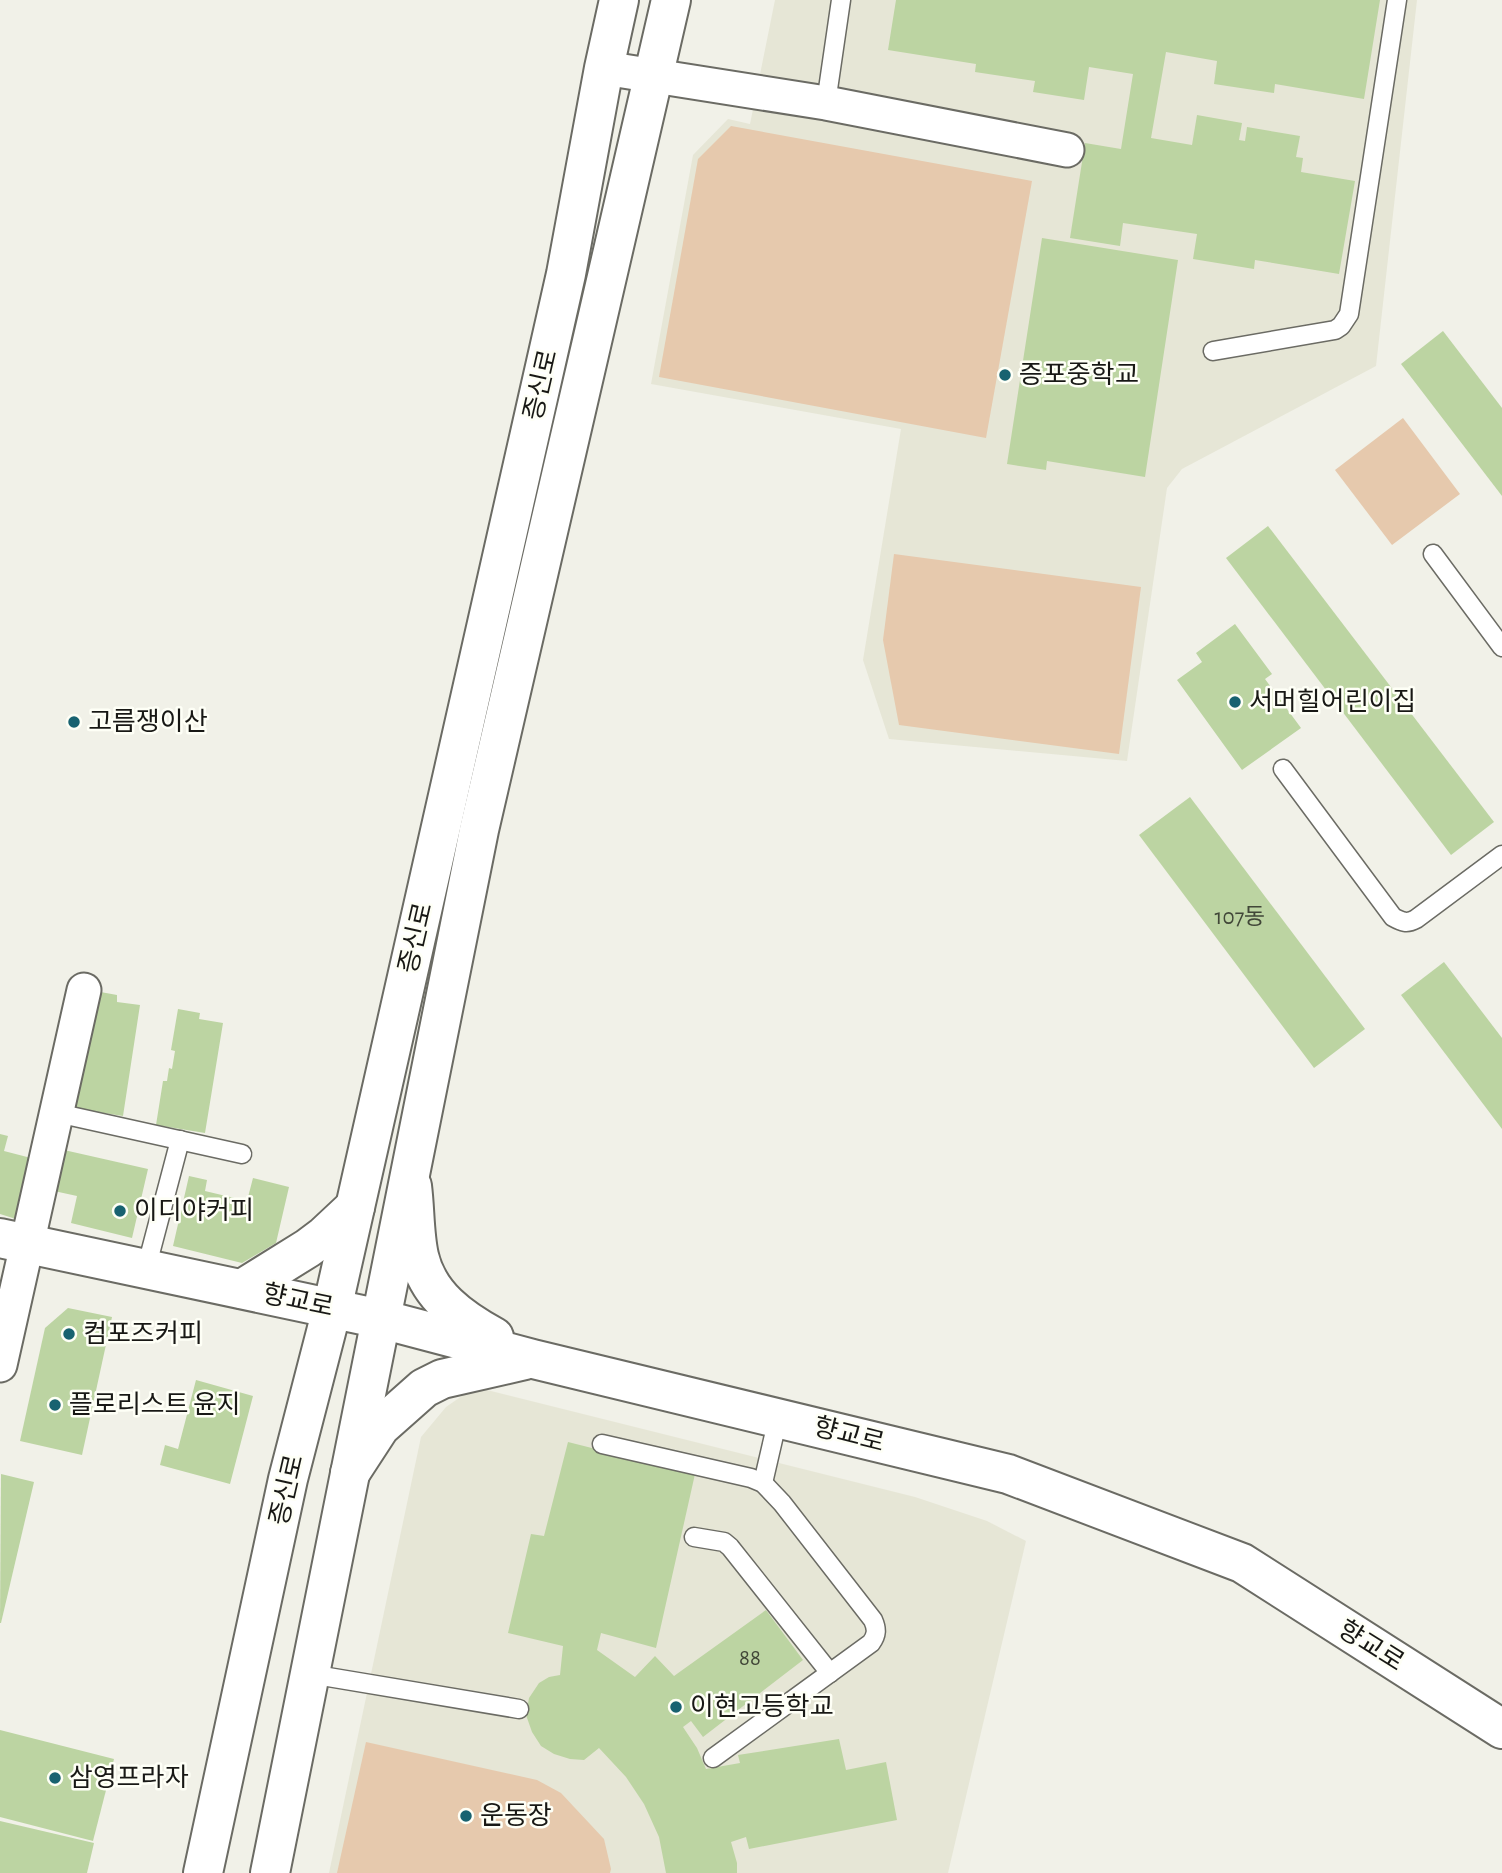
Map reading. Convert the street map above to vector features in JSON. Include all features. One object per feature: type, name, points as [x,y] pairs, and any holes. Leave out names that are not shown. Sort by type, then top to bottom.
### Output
[{"type":"main road","name":"증신로","points":[[203,1873],[288,1479],[332,1308],[566,274],[619,0]]},
{"type":"main road","name":"증신로","points":[[270,1873],[479,830],[671,0]]},
{"type":"main road","points":[[411,1172],[419,1256],[433,1288],[451,1309],[469,1323],[533,1359]]},
{"type":"main road","points":[[242,1289],[308,1248],[355,1207]]},
{"type":"main road","name":"향교로","points":[[14,1241],[381,1319],[533,1359],[1008,1474],[1242,1563],[1502,1729]]},
{"type":"main road","points":[[350,1472],[380,1427],[424,1388],[442,1379],[533,1359]]},
{"type":"street","points":[[604,68],[826,103],[1067,150]]},
{"type":"street","points":[[0,1365],[14,1241],[57,1113],[84,990]]},
{"type":"lane","points":[[826,103],[841,0]]},
{"type":"lane","points":[[1213,351],[1335,330],[1346,321],[1397,0]]},
{"type":"lane","points":[[1433,554],[1502,647]]},
{"type":"lane","points":[[1283,769],[1393,917],[1400,921],[1410,922],[1416,919],[1502,855]]},
{"type":"lane","points":[[57,1113],[242,1154]]},
{"type":"lane","points":[[146,1269],[180,1140]]},
{"type":"lane","points":[[763,1483],[778,1418]]},
{"type":"lane","points":[[602,1444],[763,1483],[782,1503],[876,1626],[871,1643],[713,1758]]},
{"type":"lane","points":[[694,1537],[724,1542],[730,1547],[830,1673]]},
{"type":"lane","points":[[310,1674],[519,1709]]},
{"type":"shaded area","name":"증포중학교","points":[[775,0],[1417,0],[1376,366],[1182,469],[1167,488],[1127,761],[889,739],[863,660],[901,429],[651,384],[693,155],[728,119],[750,124]]},
{"type":"shaded area","points":[[731,126],[1032,181],[986,438],[659,377],[698,159]]},
{"type":"shaded area","points":[[1403,418],[1460,494],[1392,545],[1335,470]]},
{"type":"shaded area","points":[[894,554],[1141,587],[1119,754],[899,725],[883,640]]},
{"type":"shaded area","name":"이현고등학교","points":[[475,1387],[915,1497],[987,1521],[1026,1541],[948,1873],[329,1873],[421,1437],[446,1407]]},
{"type":"shaded area","name":"운동장","points":[[366,1742],[537,1780],[561,1793],[604,1839],[610,1873],[337,1873]]},
{"type":"building","points":[[896,0],[1380,0],[1364,99],[1275,84],[1274,93],[1214,84],[1217,61],[1166,52],[1151,138],[1192,145],[1197,115],[1242,123],[1239,140],[1245,141],[1247,127],[1300,136],[1296,157],[1303,158],[1301,172],[1355,181],[1339,274],[1255,260],[1254,269],[1193,259],[1197,234],[1123,223],[1120,246],[1070,238],[1085,143],[1121,149],[1133,74],[1089,67],[1084,100],[1033,92],[1035,81],[975,72],[976,64],[888,50]]},
{"type":"building","points":[[1042,238],[1178,260],[1145,477],[1047,461],[1046,470],[1007,464]]},
{"type":"building","points":[[1443,331],[1502,408],[1502,496],[1401,364]]},
{"type":"building","points":[[1268,526],[1494,822],[1451,855],[1226,558]]},
{"type":"building","points":[[1235,624],[1272,674],[1265,679],[1301,728],[1242,770],[1177,680],[1202,662],[1196,653]]},
{"type":"building","points":[[1190,797],[1365,1029],[1314,1068],[1139,835]]},
{"type":"building","points":[[1444,962],[1502,1038],[1502,1129],[1401,995]]},
{"type":"building","points":[[95,991],[117,995],[117,1002],[140,1005],[123,1116],[72,1108]]},
{"type":"building","points":[[178,1009],[200,1013],[199,1019],[223,1023],[205,1133],[156,1125],[163,1081],[167,1081],[169,1068],[172,1069],[175,1051],[171,1050]]},
{"type":"building","points":[[0,1134],[8,1136],[4,1151],[31,1158],[16,1219],[0,1214]]},
{"type":"building","points":[[64,1150],[148,1169],[132,1238],[71,1223],[77,1196],[54,1191]]},
{"type":"building","points":[[189,1176],[207,1180],[205,1191],[247,1201],[253,1178],[289,1187],[276,1243],[242,1263],[173,1246]]},
{"type":"building","points":[[68,1308],[112,1317],[82,1455],[20,1441],[45,1328]]},
{"type":"building","points":[[196,1380],[253,1396],[230,1484],[160,1465],[165,1445],[178,1449]]},
{"type":"building","points":[[568,1442],[695,1474],[656,1648],[601,1633],[597,1650],[635,1677],[655,1656],[674,1676],[766,1610],[803,1660],[703,1737],[691,1721],[683,1727],[697,1748],[706,1769],[740,1763],[738,1755],[839,1739],[846,1770],[886,1762],[897,1820],[749,1849],[746,1837],[731,1842],[737,1873],[666,1873],[659,1837],[644,1804],[626,1777],[599,1748],[584,1760],[554,1754],[541,1746],[526,1715],[529,1698],[539,1683],[560,1675],[563,1646],[508,1633],[531,1534],[544,1536]]},
{"type":"building","points":[[1,1474],[34,1482],[0,1623]]},
{"type":"building","name":"삼영프라자","points":[[0,1730],[114,1759],[93,1841],[0,1817]]},
{"type":"building","points":[[0,1821],[94,1843],[87,1873],[0,1873]]},
{"type":"place","name":"증포중학교","points":[[1005,375]]},
{"type":"place","name":"서머힐어린이집","points":[[1235,702]]},
{"type":"place","name":"고름쟁이산","points":[[74,722]]},
{"type":"place","name":"이디야커피","points":[[120,1211]]},
{"type":"place","name":"컴포즈커피","points":[[69,1334]]},
{"type":"place","name":"플로리스트 윤지","points":[[55,1405]]},
{"type":"place","name":"이현고등학교","points":[[676,1707]]},
{"type":"place","name":"삼영프라자","points":[[55,1778]]},
{"type":"place","name":"운동장","points":[[466,1816]]}]
